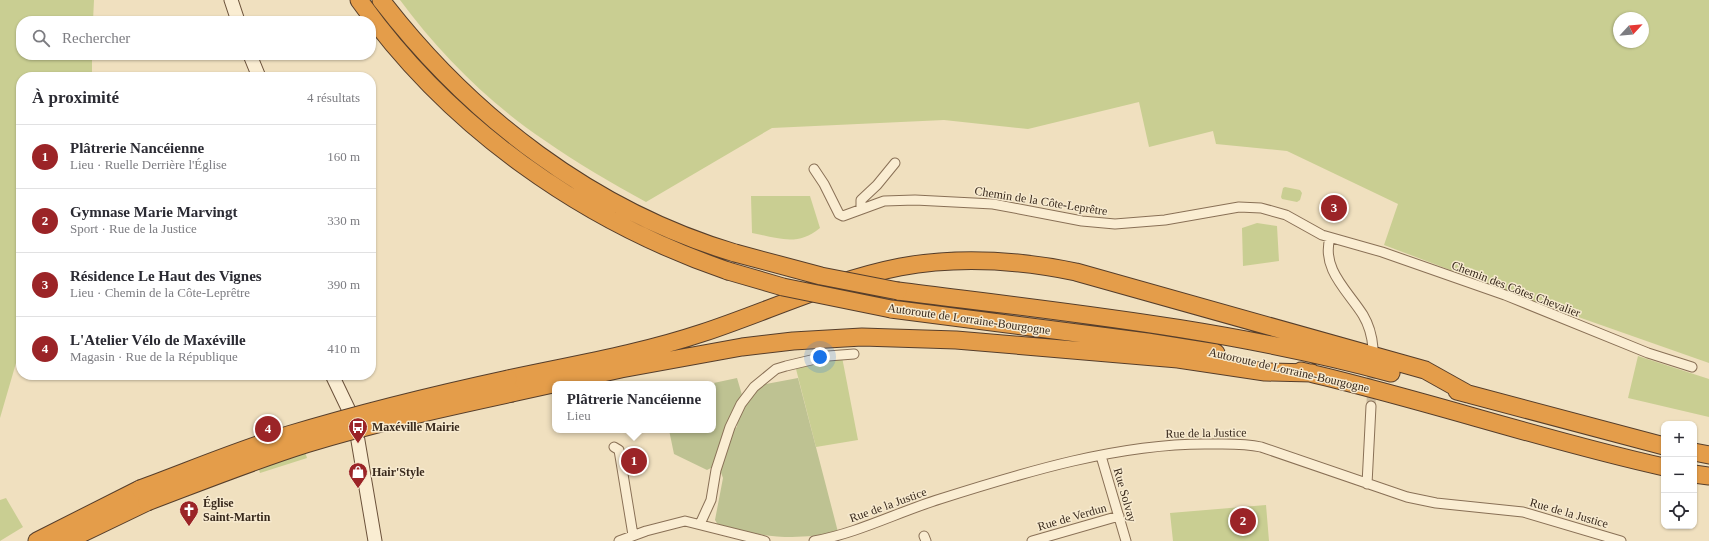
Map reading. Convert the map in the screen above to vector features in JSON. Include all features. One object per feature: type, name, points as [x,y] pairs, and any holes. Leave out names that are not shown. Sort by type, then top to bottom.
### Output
[{"type":"highway","name":"Autoroute de Lorraine-Bourgogne","points":[[359,0],[371,16]]},
{"type":"highway","name":"Autoroute de Lorraine-Bourgogne","points":[[381,0],[407,32],[455,84],[491,117],[547,161],[595,191],[638,214],[705,244],[821,276],[898,291],[1242,338],[1371,367],[1661,445]]},
{"type":"highway","name":"Autoroute de Lorraine-Bourgogne","points":[[376,23],[423,78],[464,117],[513,158],[576,200],[619,225],[669,248],[728,271],[819,296],[891,309],[1155,343],[1254,360],[1312,373],[1420,401],[1551,440],[1661,466]]},
{"type":"highway","points":[[37,541],[144,496],[248,464],[312,442],[510,386],[654,348],[702,333],[809,294],[883,271],[933,262],[972,260],[1039,265],[1076,272],[1425,370],[1468,394]]},
{"type":"highway","points":[[510,386],[621,369],[742,347],[793,341],[862,337],[972,342],[1178,359],[1265,372],[1312,373]]},
{"type":"highway","points":[[1697,453],[1709,455]]},
{"type":"highway","points":[[1697,474],[1709,476]]},
{"type":"highway","points":[[66,541],[144,496]]},
{"type":"street","points":[[231,0],[236,16]]},
{"type":"street","points":[[252,60],[257,72]]},
{"type":"street","points":[[861,209],[861,200],[877,185],[895,163]]},
{"type":"street","name":"Chemin de la Côte-Leprêtre","points":[[814,169],[824,184],[839,214],[843,216],[884,201],[915,200],[966,202],[1015,207],[1082,221],[1115,224],[1165,220],[1240,207],[1253,207],[1286,214],[1330,238]]},
{"type":"street","points":[[1330,238],[1327,251],[1332,270],[1363,315],[1370,329],[1373,348]]},
{"type":"street","name":"Chemin des Côtes Chevalier","points":[[1330,238],[1382,252],[1505,295],[1648,353],[1692,367]]},
{"type":"street","points":[[700,524],[711,500],[716,470],[730,427],[741,404],[754,387],[772,372],[786,366],[828,356],[854,354]]},
{"type":"street","points":[[334,380],[354,423],[375,541]]},
{"type":"street","points":[[1367,484],[1371,406]]},
{"type":"street","name":"Rue de la Justice","points":[[814,541],[842,534],[940,499],[980,487],[1057,466],[1101,456],[1169,444],[1243,444],[1270,449],[1367,484],[1422,501],[1537,515],[1622,541]]},
{"type":"street","points":[[614,447],[619,450],[633,535]]},
{"type":"street","name":"Rue Solvay","points":[[1101,456],[1126,541]]},
{"type":"street","name":"Rue de Verdun","points":[[1032,541],[1119,516]]},
{"type":"street","points":[[618,541],[633,535],[685,521],[765,541]]},
{"type":"green space","points":[[0,0],[94,0],[93,16],[16,16],[16,60],[92,60],[92,72],[16,72],[16,363],[0,418]]},
{"type":"green space","points":[[400,0],[1709,0],[1709,363],[1527,299],[1384,245],[1398,204],[1287,151],[1216,144],[1213,131],[1149,147],[1139,102],[1028,129],[944,120],[772,128],[646,202],[569,157],[524,126],[466,76],[431,39]]},
{"type":"green space","points":[[1285,187],[1300,190],[1302,193],[1300,200],[1297,202],[1282,199],[1283,188]]},
{"type":"green space","points":[[751,196],[810,196],[820,228],[803,238],[788,240],[752,233]]},
{"type":"green space","points":[[1257,223],[1277,226],[1279,261],[1243,266],[1242,228]]},
{"type":"green space","points":[[1638,356],[1709,379],[1709,417],[1628,398]]},
{"type":"green space","points":[[842,357],[858,440],[816,447],[796,369]]},
{"type":"green space","points":[[737,378],[742,395],[724,430],[713,467],[707,470],[674,454],[670,433],[716,433],[716,382]]},
{"type":"green space","points":[[798,378],[838,532],[792,537],[764,535],[718,525],[715,520],[723,478],[720,470],[733,429],[737,427],[742,409],[761,385]]},
{"type":"green space","points":[[297,427],[307,458],[260,473],[250,442]]},
{"type":"green space","points":[[6,498],[23,527],[0,541],[0,500]]},
{"type":"green space","points":[[1266,505],[1269,541],[1173,541],[1170,513]]},
{"type":"tunnel","points":[[1371,406],[1372,365]]},
{"type":"place","name":"Résidence Le Haut des Vignes","points":[[1334,208]]},
{"type":"place","name":"L'Atelier Vélo de Maxéville","points":[[268,429]]},
{"type":"place","name":"Maxéville Mairie","points":[[358,444]]},
{"type":"place","name":"Plâtrerie Nancéienne","points":[[634,461]]},
{"type":"place","name":"Hair'Style","points":[[358,489]]},
{"type":"place","name":"Gymnase Marie Marvingt","points":[[1243,521]]},
{"type":"place","name":"Église Saint-Martin","points":[[189,527]]}]
